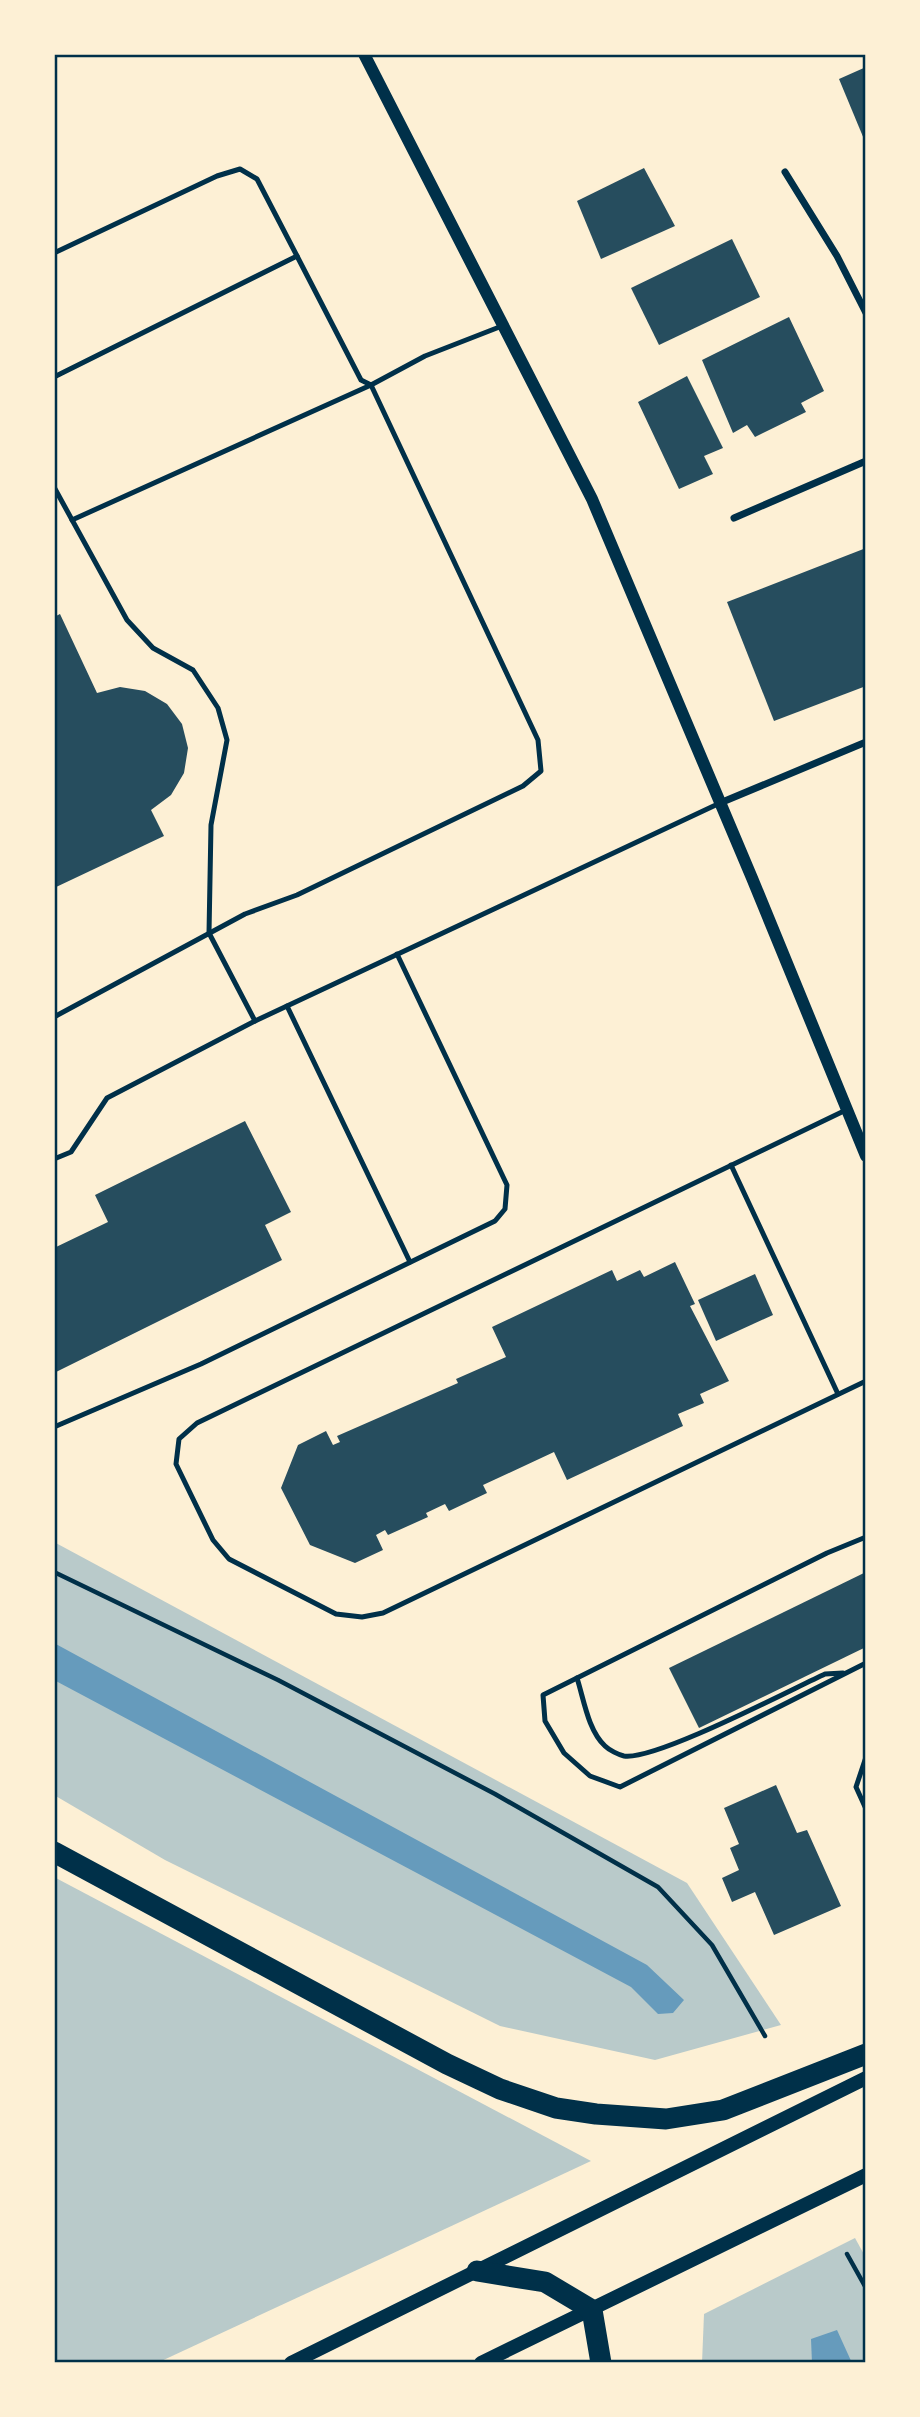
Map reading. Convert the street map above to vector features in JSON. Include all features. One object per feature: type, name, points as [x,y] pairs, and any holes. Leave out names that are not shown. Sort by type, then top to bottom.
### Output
[{"type":"highway","points":[[54,1852],[447,2064],[500,2089],[556,2108],[666,2119],[723,2110],[866,2054]]},
{"type":"highway","points":[[477,2271],[545,2281],[592,2310],[601,2363]]},
{"type":"main road","points":[[291,2363],[866,2078]]},
{"type":"main road","points":[[481,2363],[866,2175]]},
{"type":"street","points":[[364,54],[592,499],[866,1156]]},
{"type":"street","points":[[785,172],[838,256],[866,313]]},
{"type":"street","points":[[734,518],[866,461]]},
{"type":"street","points":[[720,803],[866,742]]},
{"type":"lane","points":[[54,253],[217,176],[240,169],[257,179],[361,380],[371,385],[538,740],[541,771],[523,786],[297,895],[245,914],[54,1017]]},
{"type":"lane","points":[[54,377],[297,256]]},
{"type":"lane","points":[[72,520],[371,385],[425,356],[505,325]]},
{"type":"lane","points":[[54,487],[127,620],[153,648],[193,670],[218,708],[227,740],[211,825],[209,933],[255,1021]]},
{"type":"lane","points":[[54,1159],[71,1152],[107,1098],[255,1021],[720,803]]},
{"type":"lane","points":[[54,1427],[201,1364],[495,1221],[505,1209],[507,1185],[397,954]]},
{"type":"lane","points":[[287,1006],[410,1262]]},
{"type":"lane","points":[[847,1110],[197,1423],[179,1439],[176,1464],[213,1540],[229,1559],[336,1614],[362,1617],[383,1613],[866,1381]]},
{"type":"lane","points":[[731,1165],[838,1394]]},
{"type":"lane","points":[[866,1537],[827,1553],[543,1695],[545,1721],[564,1753],[590,1776],[620,1787],[866,1663]]},
{"type":"lane","points":[[577,1678],[595,1733],[606,1748],[624,1756],[644,1754],[680,1742],[825,1674],[848,1672]]},
{"type":"lane","points":[[866,1756],[856,1787],[866,1809]]},
{"type":"path","points":[[54,1572],[314,1699],[495,1794],[658,1887],[712,1945],[765,2036]]},
{"type":"path","points":[[848,2254],[866,2288]]},
{"type":"shaded area","points":[[54,1542],[687,1883],[781,2025],[655,2060],[500,2026],[165,1860],[54,1795]]},
{"type":"shaded area","points":[[54,1877],[591,2161],[157,2363],[54,2363]]},
{"type":"shaded area","points":[[855,2238],[866,2258],[866,2363],[702,2363],[704,2314]]},
{"type":"water","points":[[54,1643],[647,1965],[684,2000],[673,2013],[658,2014],[631,1987],[54,1680]]},
{"type":"water","points":[[837,2330],[852,2363],[812,2363],[811,2339]]},
{"type":"building","points":[[866,67],[866,144],[839,79]]},
{"type":"building","points":[[644,168],[675,226],[601,259],[577,201]]},
{"type":"building","points":[[732,239],[760,297],[659,345],[631,288]]},
{"type":"building","points":[[789,317],[824,391],[801,403],[806,412],[755,437],[747,425],[733,433],[702,360]]},
{"type":"building","points":[[687,376],[723,448],[704,456],[713,474],[679,489],[638,402]]},
{"type":"building","points":[[866,548],[866,686],[774,721],[727,602]]},
{"type":"building","points":[[60,614],[97,693],[120,687],[145,691],[167,704],[182,724],[188,748],[184,773],[171,795],[151,810],[164,836],[54,888],[54,617]]},
{"type":"building","points":[[245,1121],[291,1212],[265,1225],[282,1260],[54,1373],[54,1248],[108,1222],[95,1195]]},
{"type":"building","points":[[675,1262],[695,1304],[690,1306],[729,1381],[700,1394],[704,1403],[678,1414],[683,1426],[567,1480],[554,1452],[483,1485],[487,1493],[449,1511],[445,1504],[426,1513],[428,1517],[388,1535],[385,1530],[376,1535],[383,1550],[355,1563],[310,1545],[281,1488],[298,1445],[326,1431],[333,1445],[340,1442],[337,1436],[458,1383],[456,1379],[506,1357],[492,1327],[612,1270],[617,1281],[640,1270],[644,1277]]},
{"type":"building","points":[[755,1274],[773,1315],[716,1341],[698,1300]]},
{"type":"building","points":[[866,1572],[866,1647],[699,1728],[669,1668]]},
{"type":"building","points":[[776,1785],[797,1833],[807,1830],[841,1906],[774,1935],[755,1892],[732,1902],[722,1878],[739,1870],[730,1848],[739,1844],[724,1808]]}]
